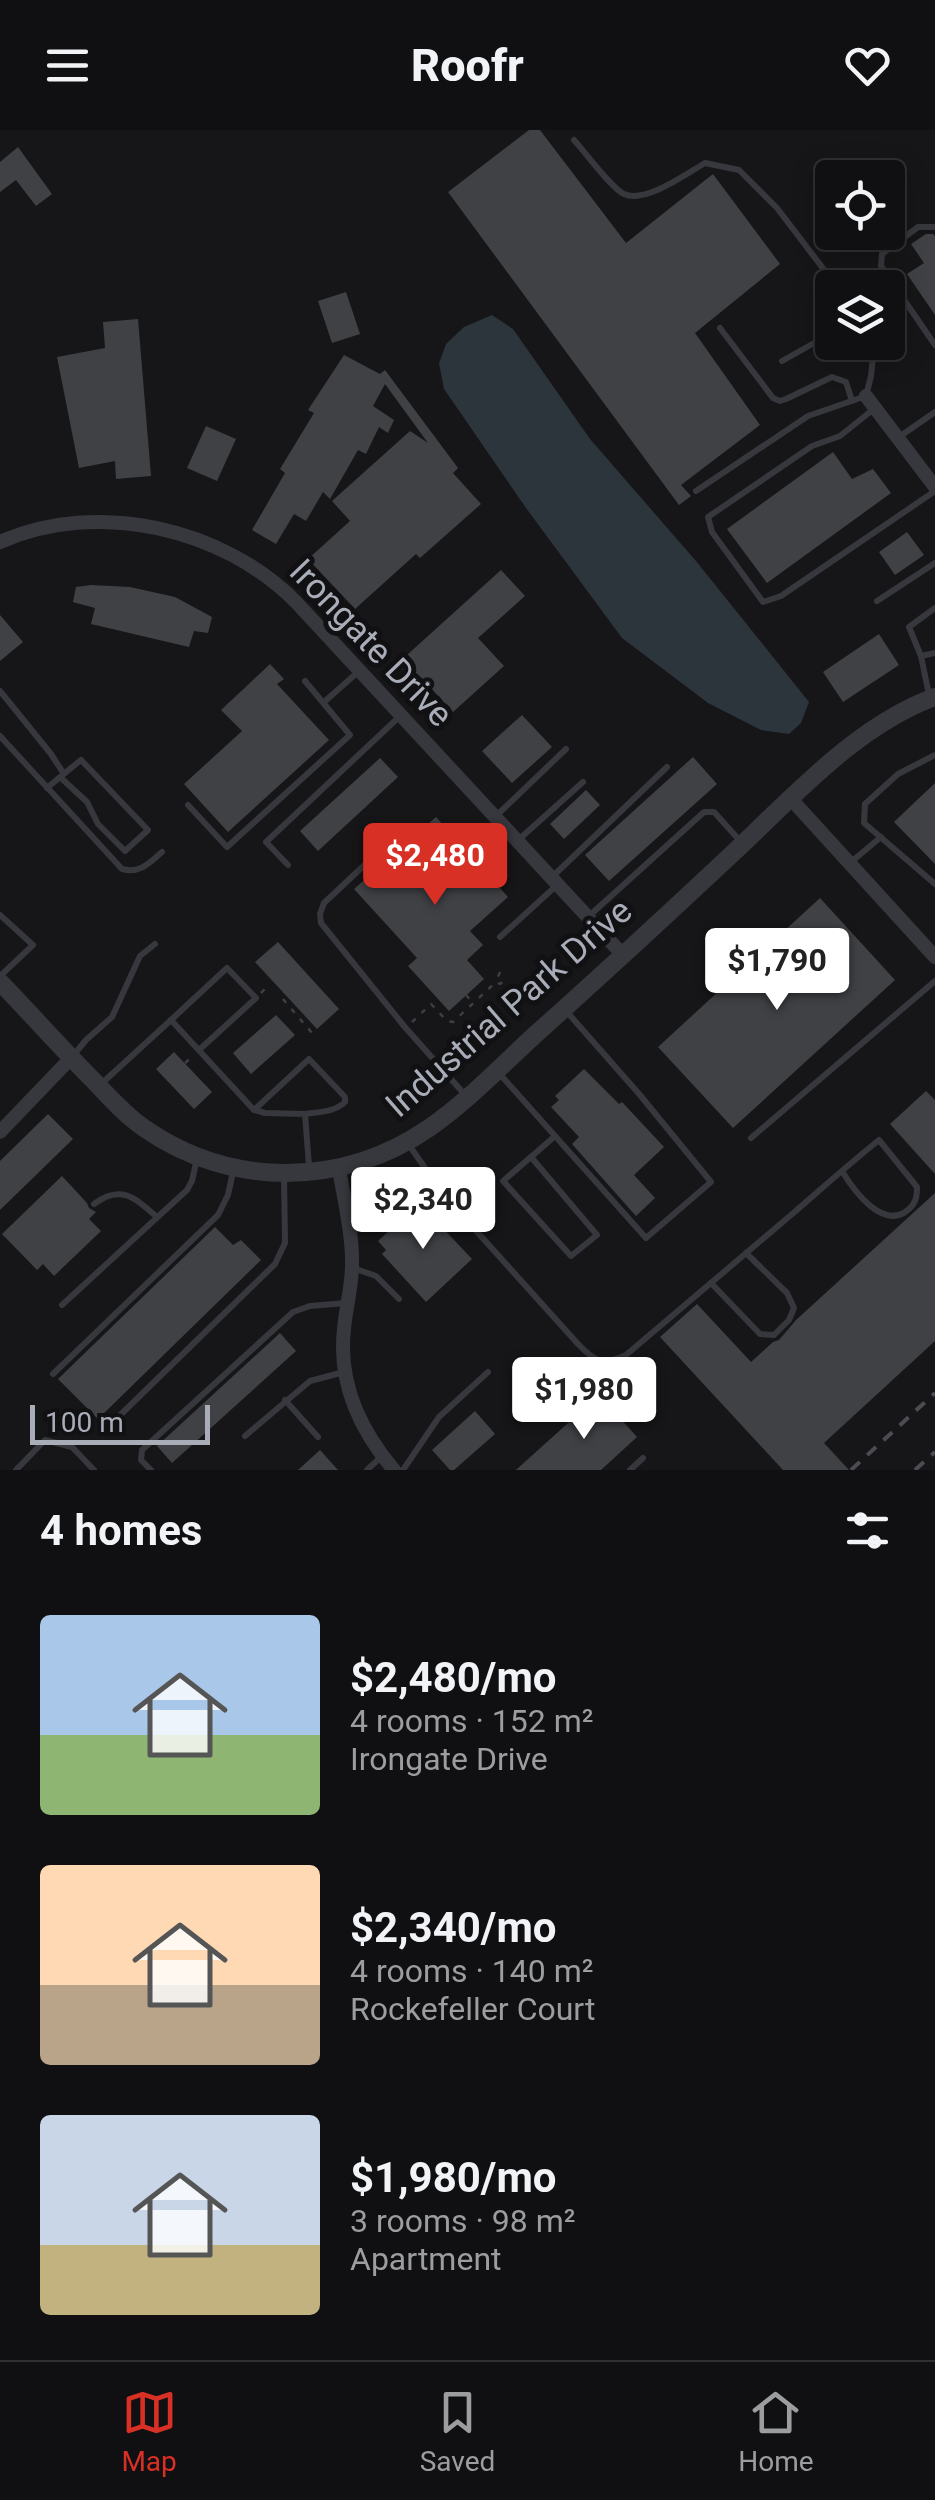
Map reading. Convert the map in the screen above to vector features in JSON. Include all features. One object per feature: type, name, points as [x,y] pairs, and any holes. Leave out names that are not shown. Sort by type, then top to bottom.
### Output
[{"type":"street","points":[[864,402],[898,438],[935,489]]},
{"type":"street","name":"Irongate Drive","points":[[0,542],[42,528],[115,524],[158,529],[212,545],[246,562],[280,586],[623,956]]},
{"type":"street","name":"Industrial Park Drive","points":[[0,979],[98,1086],[144,1128],[165,1140],[234,1166],[284,1173],[339,1169],[406,1142],[431,1126],[869,733],[893,717],[933,701]]},
{"type":"street","points":[[791,800],[935,957]]},
{"type":"street","points":[[0,1132],[71,1058]]},
{"type":"street","points":[[339,1169],[352,1268],[343,1331],[345,1372],[353,1407],[394,1470]]},
{"type":"lane","points":[[574,140],[620,193],[632,196],[646,195],[705,163],[739,170],[777,208],[824,270]]},
{"type":"lane","points":[[935,228],[918,227],[882,254],[880,266],[935,345]]},
{"type":"lane","points":[[720,328],[773,398],[786,399],[832,377],[846,382],[864,402]]},
{"type":"lane","points":[[782,362],[815,344]]},
{"type":"lane","points":[[873,360],[864,402],[840,436],[812,446],[708,516],[712,532],[763,602],[782,596],[935,489]]},
{"type":"lane","points":[[696,490],[808,416],[864,402]]},
{"type":"lane","points":[[898,438],[935,412]]},
{"type":"lane","points":[[877,601],[935,562]]},
{"type":"lane","points":[[933,701],[909,627],[935,608]]},
{"type":"lane","points":[[921,656],[935,653]]},
{"type":"lane","points":[[324,702],[360,671]]},
{"type":"lane","points":[[188,805],[228,847],[350,735],[306,681]]},
{"type":"lane","points":[[0,691],[52,754],[62,776],[87,802],[98,824],[125,852],[148,830],[81,760],[62,776],[47,788]]},
{"type":"lane","points":[[288,865],[266,842],[400,716]]},
{"type":"lane","points":[[0,736],[122,868],[135,871],[162,852]]},
{"type":"lane","points":[[493,818],[566,748]]},
{"type":"lane","points":[[935,755],[898,774],[864,804],[864,823],[935,884]]},
{"type":"lane","points":[[500,937],[667,766]]},
{"type":"lane","points":[[516,842],[582,782]]},
{"type":"lane","points":[[588,918],[704,812],[714,812],[743,844]]},
{"type":"lane","points":[[405,827],[324,903],[321,923],[467,1096]]},
{"type":"lane","points":[[850,863],[881,838]]},
{"type":"lane","points":[[0,914],[33,946],[0,979]]},
{"type":"lane","points":[[71,1058],[112,1017],[140,956],[155,944]]},
{"type":"lane","points":[[98,1086],[227,968],[256,998],[196,1053]]},
{"type":"lane","points":[[751,1138],[935,981]]},
{"type":"lane","points":[[496,1070],[646,1238],[711,1182],[564,1009]]},
{"type":"lane","points":[[170,1020],[196,1053],[254,1110],[305,1114],[329,1111],[345,1102],[345,1097],[309,1059],[254,1110]]},
{"type":"lane","points":[[305,1114],[309,1172]]},
{"type":"lane","points":[[531,1157],[597,1235],[572,1256],[503,1181],[554,1137]]},
{"type":"lane","points":[[406,1142],[439,1188],[590,1356],[612,1362],[626,1356],[842,1171],[879,1140],[917,1188],[918,1197],[908,1211],[883,1216],[842,1171]]},
{"type":"lane","points":[[62,1306],[187,1190],[198,1155]]},
{"type":"lane","points":[[54,1374],[218,1215],[228,1195],[234,1166]]},
{"type":"lane","points":[[109,1426],[274,1264],[285,1242],[284,1173]]},
{"type":"lane","points":[[349,1224],[371,1220],[402,1192]]},
{"type":"lane","points":[[94,1204],[105,1196],[120,1194],[158,1217]]},
{"type":"lane","points":[[711,1283],[760,1334],[774,1335],[789,1320],[794,1308],[787,1293],[746,1253]]},
{"type":"lane","points":[[352,1268],[376,1276],[399,1300]]},
{"type":"lane","points":[[151,1470],[141,1460],[142,1450],[293,1312],[310,1306],[348,1303]]},
{"type":"lane","points":[[244,1436],[310,1380],[345,1372]]},
{"type":"lane","points":[[402,1470],[439,1417],[488,1372]]},
{"type":"lane","points":[[285,1400],[318,1437]]},
{"type":"lane","points":[[16,1470],[45,1440],[72,1448],[94,1470]]},
{"type":"lane","points":[[367,1470],[382,1456]]},
{"type":"lane","points":[[630,1470],[644,1458]]},
{"type":"path","points":[[412,1022],[431,1004],[453,1022],[496,982],[500,972]]},
{"type":"path","points":[[496,982],[500,984],[506,978]]},
{"type":"path","points":[[466,995],[474,1004]]},
{"type":"path","points":[[283,999],[312,1033]]},
{"type":"path","points":[[185,1063],[196,1053]]},
{"type":"shaded area","points":[[492,315],[513,329],[590,439],[696,561],[809,702],[801,723],[789,734],[761,730],[708,703],[622,638],[526,508],[444,389],[439,363],[446,344],[464,327]]},
{"type":"building","points":[[529,130],[540,130],[626,243],[713,174],[780,264],[695,333],[760,425],[681,485],[691,496],[679,505],[448,192]]},
{"type":"building","points":[[18,147],[52,194],[36,206],[16,180],[0,192],[0,162]]},
{"type":"building","points":[[926,234],[935,236],[935,315],[907,274],[924,263],[911,244]]},
{"type":"building","points":[[346,292],[360,334],[332,343],[318,301]]},
{"type":"building","points":[[138,319],[151,476],[116,479],[115,461],[79,468],[57,357],[105,348],[103,322]]},
{"type":"building","points":[[344,355],[380,374],[385,370],[458,468],[453,473],[481,504],[420,558],[416,554],[355,609],[308,559],[350,521],[332,501],[410,431],[428,443],[385,384],[373,406],[394,420],[388,433],[379,427],[366,454],[358,450],[330,499],[323,492],[306,521],[294,514],[276,544],[252,530],[285,473],[280,469],[314,413],[308,410]]},
{"type":"building","points":[[206,426],[236,439],[217,481],[187,468]]},
{"type":"building","points":[[833,452],[852,479],[873,469],[891,493],[767,583],[727,529]]},
{"type":"building","points":[[907,532],[924,555],[895,575],[879,552]]},
{"type":"building","points":[[501,570],[525,596],[478,638],[504,666],[453,712],[427,684],[421,689],[397,664]]},
{"type":"building","points":[[76,587],[130,587],[175,597],[212,617],[208,633],[194,631],[189,647],[91,624],[95,608],[73,602]]},
{"type":"building","points":[[0,615],[23,642],[0,661]]},
{"type":"building","points":[[879,634],[899,665],[843,702],[823,672]]},
{"type":"building","points":[[270,664],[284,679],[277,684],[329,740],[228,832],[184,784],[242,731],[221,710]]},
{"type":"building","points":[[522,715],[552,747],[512,783],[482,751]]},
{"type":"building","points":[[693,757],[717,784],[609,881],[585,855]]},
{"type":"building","points":[[380,758],[398,777],[318,851],[300,831]]},
{"type":"building","points":[[935,783],[935,864],[894,822]]},
{"type":"building","points":[[586,790],[600,805],[564,839],[550,824]]},
{"type":"building","points":[[436,817],[508,897],[470,931],[483,945],[467,960],[484,979],[449,1011],[408,966],[417,958],[354,889]]},
{"type":"building","points":[[820,898],[895,980],[733,1128],[658,1047]]},
{"type":"building","points":[[278,942],[339,1009],[317,1029],[255,962]]},
{"type":"building","points":[[276,1015],[295,1035],[251,1074],[233,1053]]},
{"type":"building","points":[[174,1052],[212,1092],[194,1109],[156,1069]]},
{"type":"building","points":[[584,1069],[664,1147],[634,1175],[655,1198],[636,1216],[572,1144],[579,1137],[551,1107],[559,1100],[555,1096]]},
{"type":"building","points":[[926,1091],[935,1100],[935,1174],[890,1124]]},
{"type":"building","points":[[48,1114],[73,1139],[0,1210],[0,1161]]},
{"type":"building","points":[[62,1176],[96,1212],[89,1219],[101,1231],[54,1276],[43,1264],[37,1270],[2,1234]]},
{"type":"building","points":[[935,1193],[935,1341],[824,1443],[849,1470],[783,1470],[660,1337],[697,1304],[751,1362]]},
{"type":"building","points":[[419,1203],[472,1259],[426,1302],[382,1254],[386,1250],[378,1241]]},
{"type":"building","points":[[215,1227],[233,1245],[241,1240],[261,1260],[98,1419],[58,1379]]},
{"type":"building","points":[[280,1333],[296,1351],[172,1463],[157,1446]]},
{"type":"building","points":[[599,1395],[637,1437],[601,1470],[516,1470]]},
{"type":"building","points":[[475,1411],[495,1434],[450,1470],[432,1450]]},
{"type":"building","points":[[320,1450],[338,1470],[298,1470]]},
{"type":"railway","points":[[851,1470],[935,1393]]},
{"type":"railway","points":[[915,1470],[935,1452]]}]
